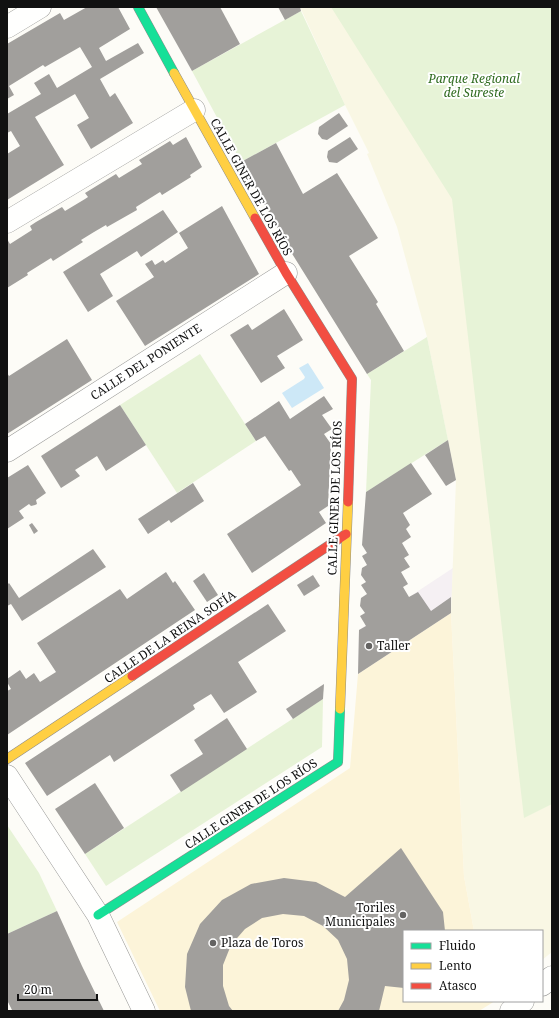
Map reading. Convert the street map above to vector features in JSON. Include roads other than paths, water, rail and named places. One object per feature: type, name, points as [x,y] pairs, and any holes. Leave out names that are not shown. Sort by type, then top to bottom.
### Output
[{"type":"street","points":[[7,27],[40,7]]},
{"type":"street","name":"CALLE GINER DE LOS RÍOS","points":[[98,915],[338,762],[352,380],[286,273],[138,7]]},
{"type":"street","points":[[7,222],[194,110]]},
{"type":"street","name":"CALLE DEL PONIENTE","points":[[7,451],[286,273]]},
{"type":"street","name":"CALLE DE LA REINA SOFÍA","points":[[7,759],[346,534]]},
{"type":"street","points":[[7,776],[98,915],[144,1011]]},
{"type":"street","points":[[543,984],[552,977]]},
{"type":"street","points":[[511,1011],[522,1002]]},
{"type":"water","points":[[308,363],[324,388],[292,408],[282,393],[304,379],[305,377],[299,368]]},
{"type":"place","name":"Taller","points":[[369,646]]},
{"type":"place","name":"Toriles Municipales","points":[[403,915]]},
{"type":"place","name":"Plaza de Toros","points":[[213,943]]},
{"type":"park label","name":"Parque Regional del Sureste","points":[[474,86]]}]
